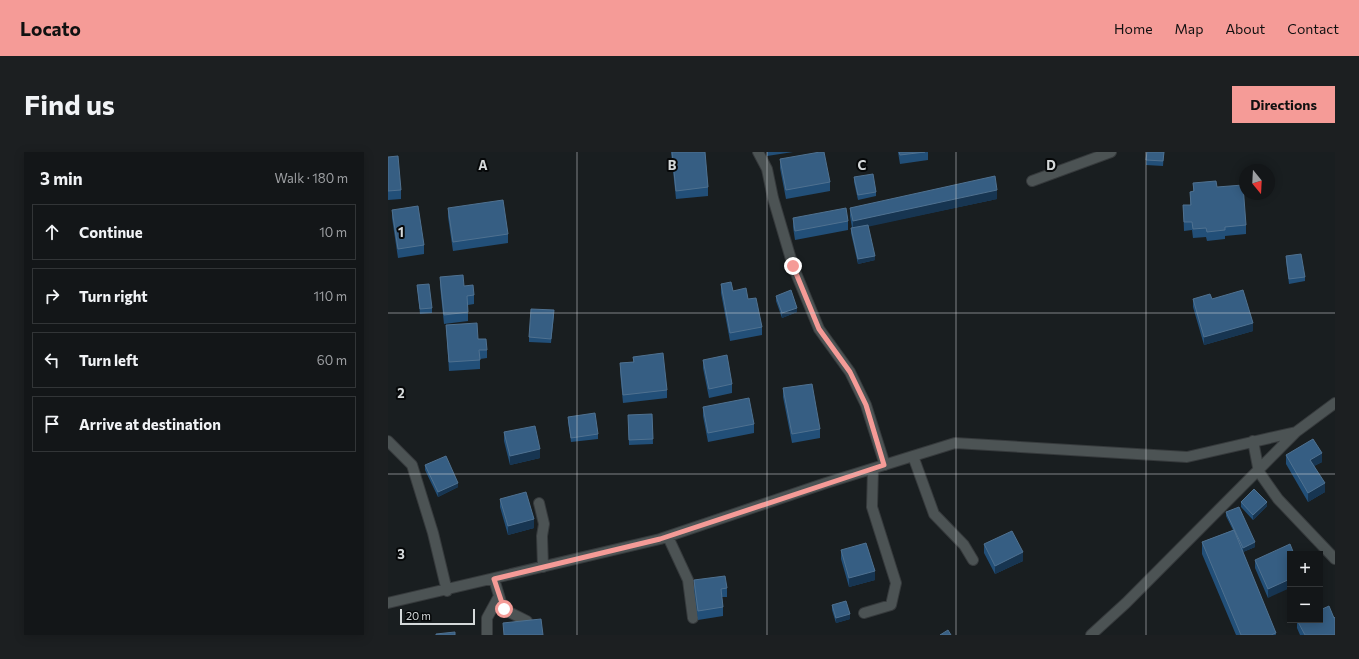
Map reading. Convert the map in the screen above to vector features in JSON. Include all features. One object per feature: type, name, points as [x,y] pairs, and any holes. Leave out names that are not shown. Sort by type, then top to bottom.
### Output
[{"type":"street","points":[[758,152],[767,168],[772,198],[793,266],[819,329],[850,372],[866,405],[884,465]]},
{"type":"street","points":[[1032,181],[1111,152]]},
{"type":"street","points":[[1091,635],[1126,603],[1296,432],[1335,402]]},
{"type":"street","points":[[388,603],[447,591],[668,537],[955,443],[1187,457],[1296,432]]},
{"type":"street","points":[[388,441],[412,465],[433,533],[447,591]]},
{"type":"street","points":[[1253,442],[1258,470],[1278,499],[1335,559]]},
{"type":"street","points":[[913,456],[934,514],[964,545],[973,560]]},
{"type":"street","points":[[864,613],[891,604],[896,583],[872,507],[873,469]]},
{"type":"street","points":[[539,503],[544,524],[542,536],[543,567]]},
{"type":"street","points":[[668,537],[688,580],[693,618]]},
{"type":"street","points":[[494,579],[504,609],[527,621]]},
{"type":"street","points":[[487,635],[487,618],[499,596]]},
{"type":"building","points":[[672,152],[705,152],[708,187],[676,191]]},
{"type":"building","points":[[824,152],[830,182],[786,190],[780,159]]},
{"type":"building","points":[[899,152],[925,152],[900,155]]},
{"type":"building","points":[[1147,152],[1164,152],[1163,161],[1146,160]]},
{"type":"building","points":[[398,156],[401,190],[388,191],[388,157]]},
{"type":"building","points":[[873,174],[876,192],[858,195],[854,177]]},
{"type":"building","points":[[995,176],[997,190],[853,221],[850,208]]},
{"type":"building","points":[[1216,181],[1217,187],[1239,185],[1239,200],[1244,200],[1246,225],[1225,227],[1225,230],[1207,232],[1206,228],[1193,229],[1192,222],[1184,222],[1183,205],[1191,205],[1190,192],[1194,191],[1193,183]]},
{"type":"building","points":[[503,200],[508,234],[453,242],[448,208]]},
{"type":"building","points":[[418,206],[424,245],[398,249],[392,210]]},
{"type":"building","points":[[846,208],[848,221],[795,231],[793,218]]},
{"type":"building","points":[[868,225],[875,256],[858,259],[851,228]]},
{"type":"building","points":[[1301,254],[1305,277],[1289,279],[1286,256]]},
{"type":"building","points":[[463,275],[464,286],[473,285],[474,295],[467,296],[468,312],[444,315],[440,277]]},
{"type":"building","points":[[731,282],[733,291],[746,288],[748,299],[756,298],[762,327],[730,333],[721,284]]},
{"type":"building","points":[[429,284],[432,308],[420,309],[417,285]]},
{"type":"building","points":[[791,290],[797,308],[782,313],[776,296]]},
{"type":"building","points":[[1243,290],[1253,323],[1204,337],[1193,299],[1210,294],[1212,299]]},
{"type":"building","points":[[531,309],[554,310],[551,339],[529,337]]},
{"type":"building","points":[[477,323],[478,339],[486,339],[487,350],[479,350],[480,360],[449,362],[446,325]]},
{"type":"building","points":[[663,353],[667,390],[623,395],[620,363],[634,362],[633,357]]},
{"type":"building","points":[[727,355],[732,384],[709,389],[703,360]]},
{"type":"building","points":[[812,384],[820,429],[792,434],[783,388]]},
{"type":"building","points":[[749,398],[754,424],[708,433],[703,407]]},
{"type":"building","points":[[595,413],[598,434],[571,438],[568,417]]},
{"type":"building","points":[[652,414],[653,439],[629,440],[628,415]]},
{"type":"building","points":[[535,426],[540,449],[510,456],[504,432]]},
{"type":"building","points":[[1313,439],[1322,453],[1310,460],[1325,483],[1308,493],[1286,455]]},
{"type":"building","points":[[446,456],[458,483],[438,492],[425,465]]},
{"type":"building","points":[[1254,489],[1267,502],[1253,515],[1241,502]]},
{"type":"building","points":[[526,492],[534,519],[508,526],[500,499]]},
{"type":"building","points":[[1239,507],[1255,542],[1243,548],[1226,512]]},
{"type":"building","points":[[1234,530],[1276,633],[1271,635],[1241,635],[1202,542]]},
{"type":"building","points":[[1012,531],[1023,552],[995,566],[984,544]]},
{"type":"building","points":[[866,543],[875,571],[849,578],[841,550]]},
{"type":"building","points":[[1290,544],[1293,551],[1287,551],[1287,580],[1268,589],[1255,560]]},
{"type":"building","points":[[725,576],[727,588],[721,589],[723,607],[698,611],[694,580]]},
{"type":"building","points":[[846,601],[850,614],[836,618],[832,605]]},
{"type":"building","points":[[1329,606],[1334,618],[1335,617],[1335,635],[1305,635],[1299,623],[1323,623],[1323,609]]},
{"type":"building","points":[[541,619],[543,635],[504,635],[503,623]]},
{"type":"building","points":[[948,630],[951,635],[940,635]]},
{"type":"building","points":[[455,632],[455,635],[436,635],[436,634]]},
{"type":"route","points":[[504,609],[494,579],[660,539],[884,465],[866,405],[850,372],[819,329],[793,266]]}]
